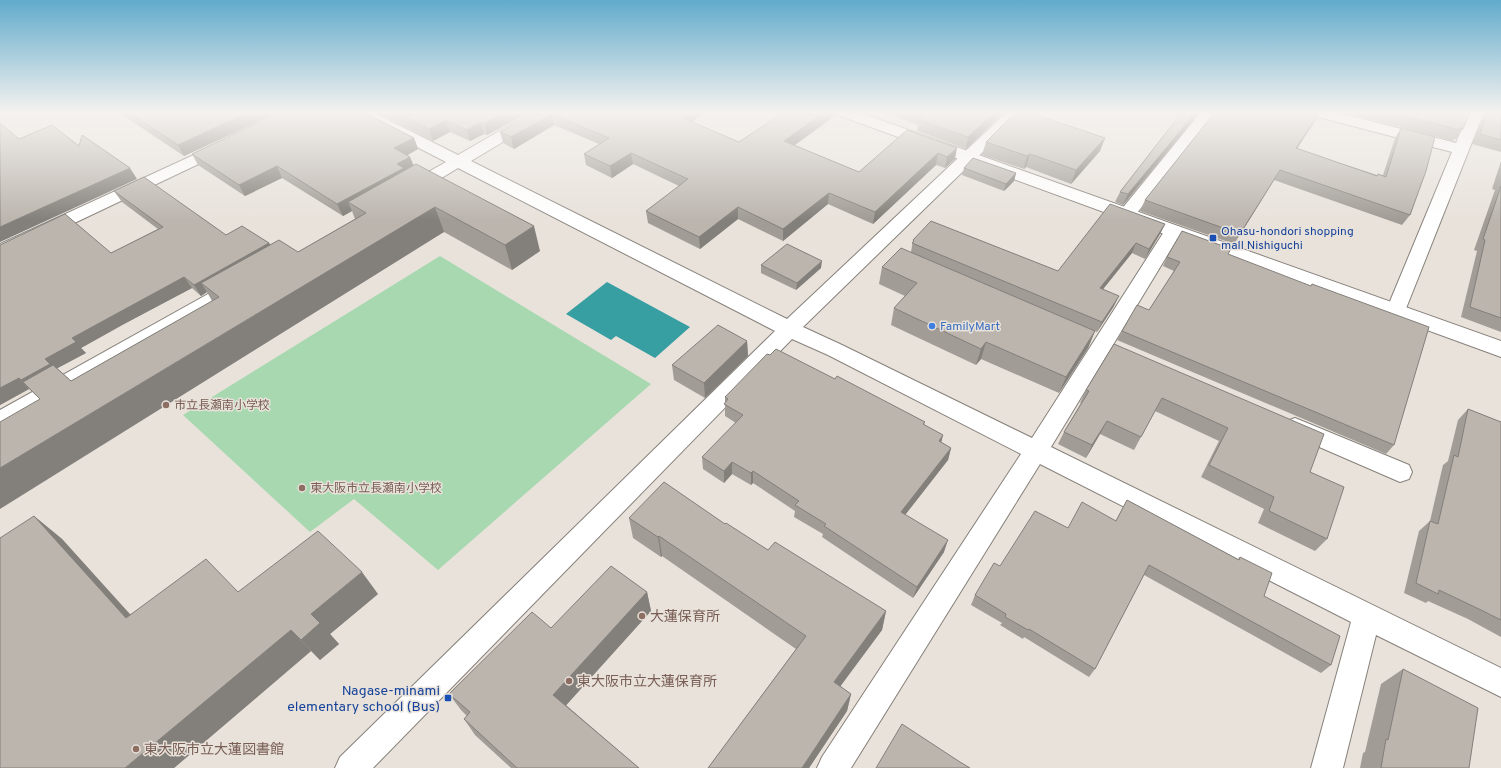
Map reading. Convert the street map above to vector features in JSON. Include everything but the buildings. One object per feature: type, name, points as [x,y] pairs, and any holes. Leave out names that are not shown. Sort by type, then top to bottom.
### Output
[{"type":"street","points":[[0,251],[219,148]]},
{"type":"street","points":[[430,148],[789,329],[842,354],[1501,683]]},
{"type":"street","points":[[395,197],[482,148]]},
{"type":"street","points":[[945,148],[1501,349]]},
{"type":"street","points":[[351,768],[789,329],[977,148]]},
{"type":"street","points":[[1127,214],[1180,148]]},
{"type":"street","points":[[1396,311],[1461,149],[1456,148]]},
{"type":"street","points":[[834,768],[1036,451],[1095,341],[1173,231]]},
{"type":"street","points":[[875,246],[897,256]]},
{"type":"street","points":[[0,421],[228,292]]},
{"type":"street","points":[[1095,341],[1124,354]]},
{"type":"street","points":[[1277,419],[1400,472]]},
{"type":"street","points":[[1328,768],[1367,616]]},
{"type":"green space","points":[[440,256],[651,384],[438,570],[354,499],[310,532],[183,415]]},
{"type":"water","points":[[607,282],[690,327],[655,358],[616,336],[611,340],[566,314]]},
{"type":"place","name":"Ohasu-hondori shopping mall Nishiguchi","points":[[1213,238]]},
{"type":"place","name":"FamilyMart","points":[[932,326]]},
{"type":"place","name":"市立長瀬南小学校","points":[[166,405]]},
{"type":"place","name":"東大阪市立長瀬南小学校","points":[[302,488]]},
{"type":"place","name":"大蓮保育所","points":[[642,616]]},
{"type":"place","name":"東大阪市立大蓮保育所","points":[[569,681]]},
{"type":"place","name":"Nagase-minami elementary school (Bus)","points":[[448,698]]},
{"type":"place","name":"東大阪市立大蓮図書館","points":[[136,749]]}]
